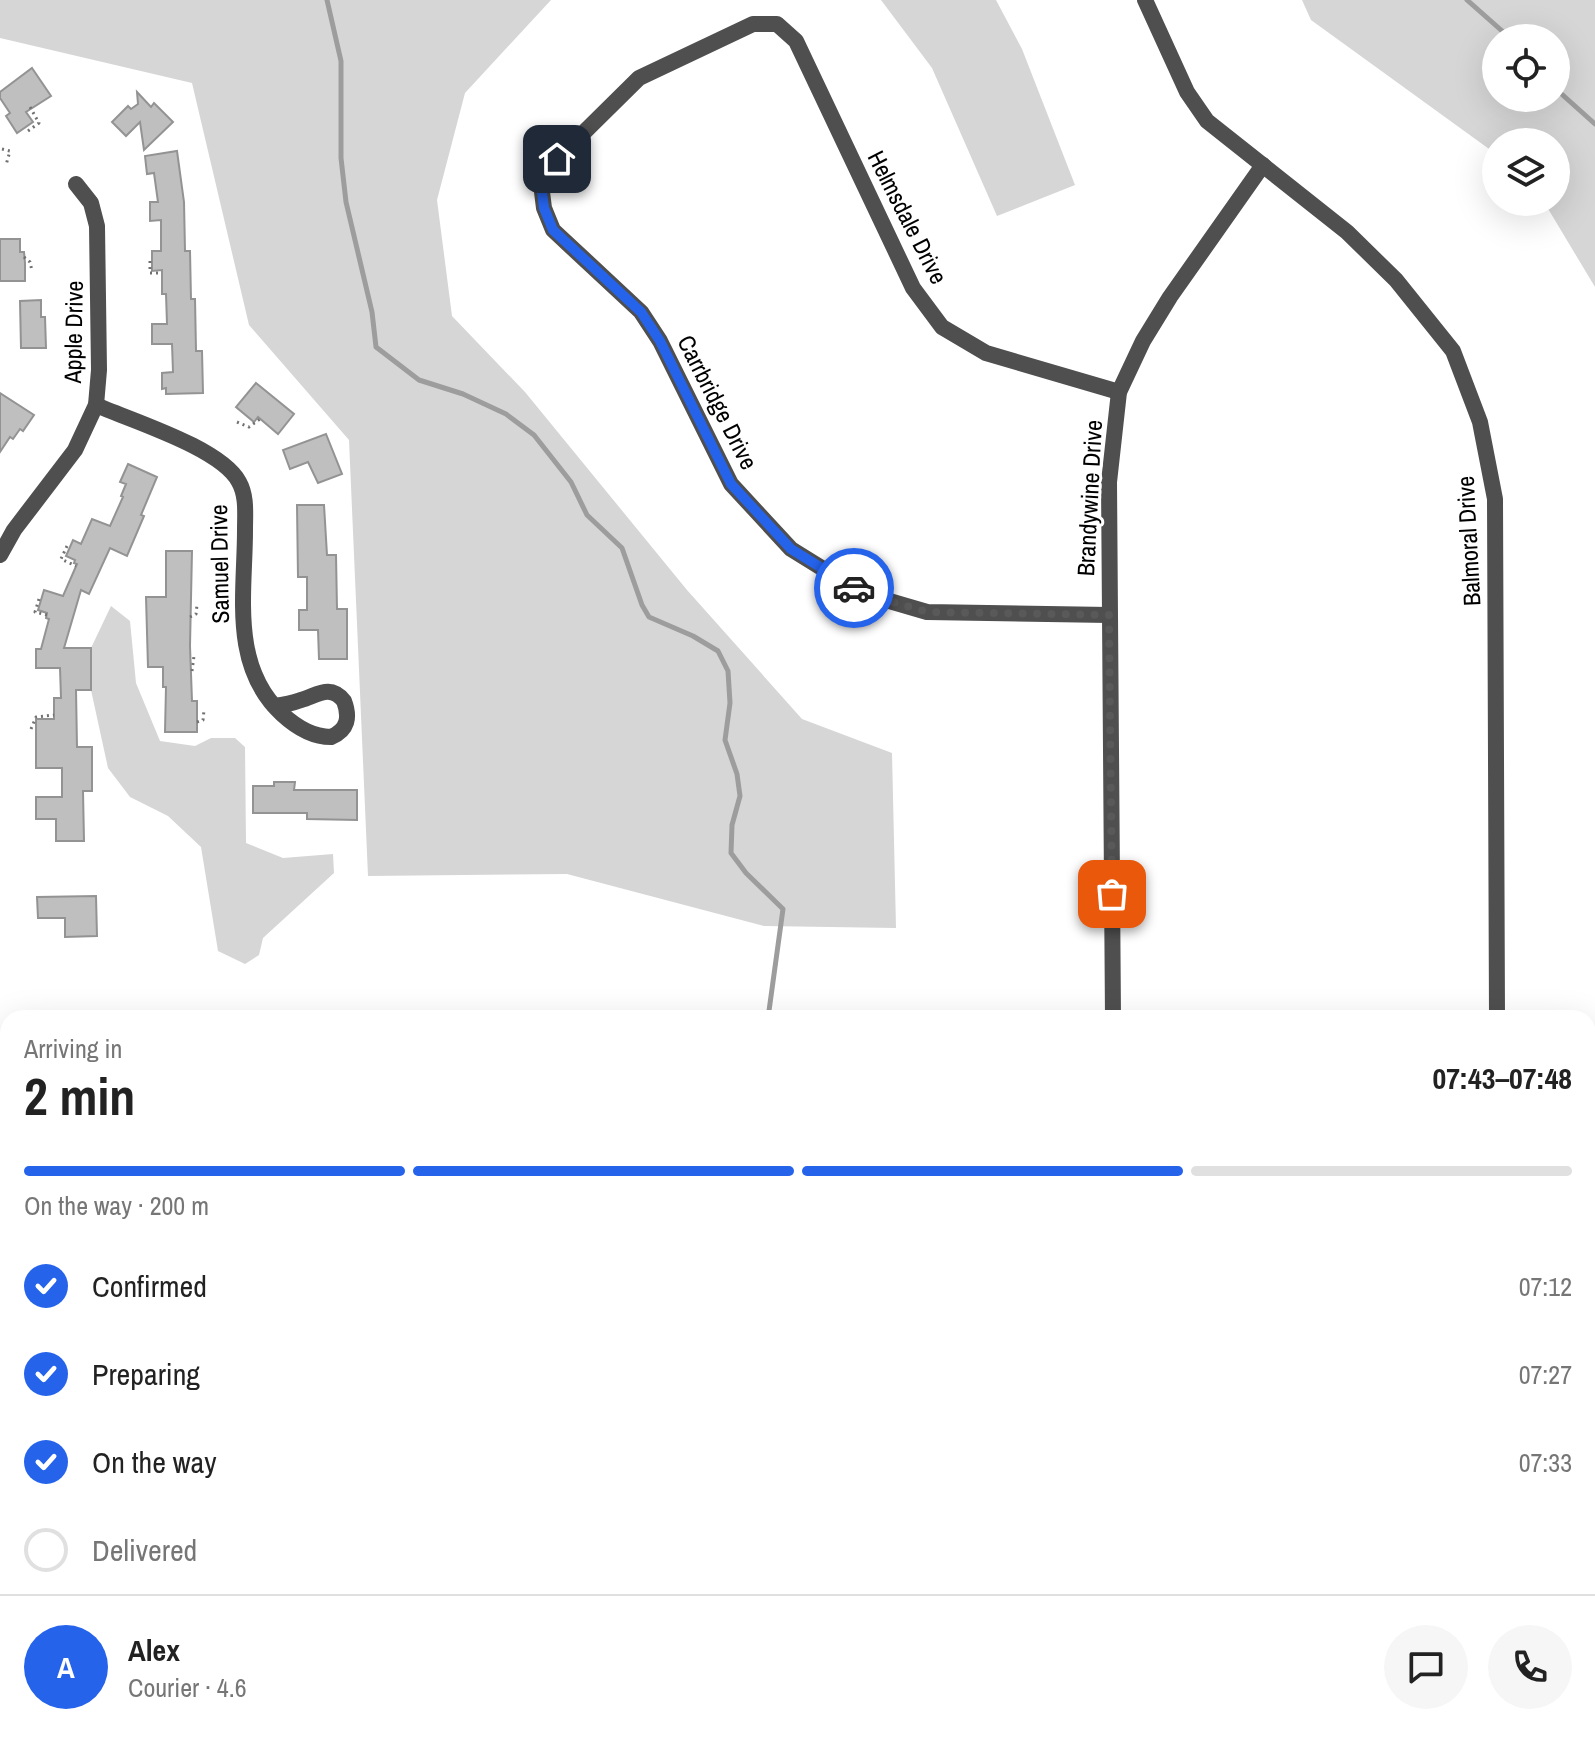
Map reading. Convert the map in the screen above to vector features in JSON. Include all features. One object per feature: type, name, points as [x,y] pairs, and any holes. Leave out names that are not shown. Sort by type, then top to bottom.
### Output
[{"type":"street","name":"Balmoral Drive","points":[[1145,0],[1187,92],[1207,121],[1347,232],[1396,280],[1453,351],[1480,422],[1495,499],[1497,1010]]},
{"type":"street","name":"Helmsdale Drive","points":[[753,24],[777,24],[796,41],[913,288],[942,327],[986,353],[1119,392]]},
{"type":"street","name":"Carrbridge Drive","points":[[753,24],[639,78],[557,159],[541,184],[544,208],[553,230],[641,312],[660,341],[731,484],[791,549],[862,593],[927,612],[1109,615]]},
{"type":"street","name":"Brandywine Drive","points":[[1113,1010],[1109,482],[1119,392],[1143,341],[1170,297],[1263,165]]},
{"type":"street","name":"Apple Drive","points":[[0,555],[14,530],[75,450],[96,405],[99,370],[97,226],[91,203],[76,184]]},
{"type":"street","name":"Samuel Drive","points":[[96,405],[206,452],[224,464],[239,483],[245,506],[245,646],[251,672],[274,706]]},
{"type":"path","points":[[28,131],[39,123],[29,105]]},
{"type":"path","points":[[2,149],[10,151],[6,165]]},
{"type":"path","points":[[24,257],[30,262],[32,271]]},
{"type":"path","points":[[150,261],[150,273],[162,273]]},
{"type":"path","points":[[237,422],[249,427],[260,419]]},
{"type":"path","points":[[67,546],[61,559],[76,566]]},
{"type":"path","points":[[39,599],[35,612],[47,615]]},
{"type":"path","points":[[190,617],[196,614],[197,605]]},
{"type":"path","points":[[192,671],[194,656]]},
{"type":"path","points":[[197,722],[203,720],[204,710]]},
{"type":"path","points":[[31,729],[36,717],[54,715]]},
{"type":"shaded area","points":[[0,0],[551,0],[465,93],[437,200],[452,316],[525,392],[687,590],[802,719],[892,753],[896,928],[764,926],[567,874],[368,876],[349,440],[249,325],[192,83],[0,38]]},
{"type":"shaded area","points":[[881,0],[996,0],[1022,49],[1075,185],[997,216],[932,68]]},
{"type":"shaded area","points":[[1302,0],[1595,0],[1595,287],[1552,216],[1570,216],[1570,128],[1482,128],[1482,144],[1311,20]]},
{"type":"shaded area","points":[[111,606],[130,621],[136,683],[160,741],[195,746],[211,738],[235,738],[245,747],[246,843],[283,858],[333,854],[334,873],[263,938],[259,955],[245,964],[218,951],[201,847],[168,816],[130,797],[108,768],[91,690],[91,648]]},
{"type":"building","points":[[32,68],[51,96],[26,112],[33,122],[17,133],[6,116],[10,113],[0,98],[0,92]]},
{"type":"building","points":[[137,92],[151,107],[154,103],[173,122],[144,150],[140,122],[126,136],[112,122],[128,106],[131,109],[138,104]]},
{"type":"building","points":[[177,151],[184,202],[185,251],[190,251],[191,299],[195,299],[196,351],[202,351],[203,393],[166,394],[166,388],[162,389],[162,373],[173,372],[172,344],[152,344],[152,324],[167,324],[166,294],[162,294],[162,270],[152,271],[152,251],[161,251],[161,220],[150,221],[150,202],[158,202],[154,173],[147,174],[145,156]]},
{"type":"building","points":[[0,239],[20,239],[20,252],[24,252],[25,281],[0,281]]},
{"type":"building","points":[[41,300],[46,348],[21,348],[20,301]]},
{"type":"building","points":[[256,383],[294,414],[278,434],[258,417],[254,422],[236,407]]},
{"type":"building","points":[[0,393],[34,415],[23,431],[20,429],[13,439],[10,437],[0,452]]},
{"type":"building","points":[[326,434],[342,474],[318,483],[308,462],[290,469],[283,450]]},
{"type":"building","points":[[128,464],[157,477],[127,556],[110,548],[89,594],[81,590],[64,648],[91,648],[91,690],[76,690],[77,747],[92,747],[92,791],[83,791],[84,841],[56,841],[56,819],[36,819],[36,797],[62,797],[62,768],[36,768],[36,719],[54,719],[54,698],[61,698],[60,668],[36,668],[36,649],[41,649],[49,619],[46,618],[47,613],[38,610],[44,590],[63,596],[77,564],[66,556],[73,540],[81,544],[92,519],[110,526],[123,497],[126,484],[120,482]]},
{"type":"building","points":[[297,505],[324,505],[327,555],[336,555],[337,609],[347,609],[347,659],[319,659],[318,630],[299,630],[299,610],[307,610],[307,577],[298,577]]},
{"type":"building","points":[[166,551],[192,551],[190,646],[192,701],[197,701],[197,732],[165,732],[163,667],[148,667],[146,597],[166,597]]},
{"type":"building","points":[[274,782],[295,782],[294,790],[357,790],[357,820],[307,819],[307,813],[253,813],[253,786],[274,786]]},
{"type":"building","points":[[96,896],[97,936],[65,937],[65,918],[38,918],[37,897]]},
{"type":"waterway","points":[[327,0],[341,61],[341,158],[346,202],[372,312],[376,347],[419,380],[463,394],[506,414],[534,435],[571,482],[587,515],[622,548],[649,617],[693,636],[718,651],[728,671],[730,703],[725,740],[737,774],[740,796],[732,825],[731,853],[746,873],[783,909],[769,1010]]},
{"type":"waterway","points":[[1467,0],[1494,24]]},
{"type":"waterway","points":[[1570,102],[1595,124]]},
{"type":"way so far","points":[[854,588],[927,612],[1109,615],[1112,894]]},
{"type":"route","points":[[557,159],[541,184],[544,208],[553,230],[641,312],[660,341],[731,484],[791,549],[854,588]]}]
